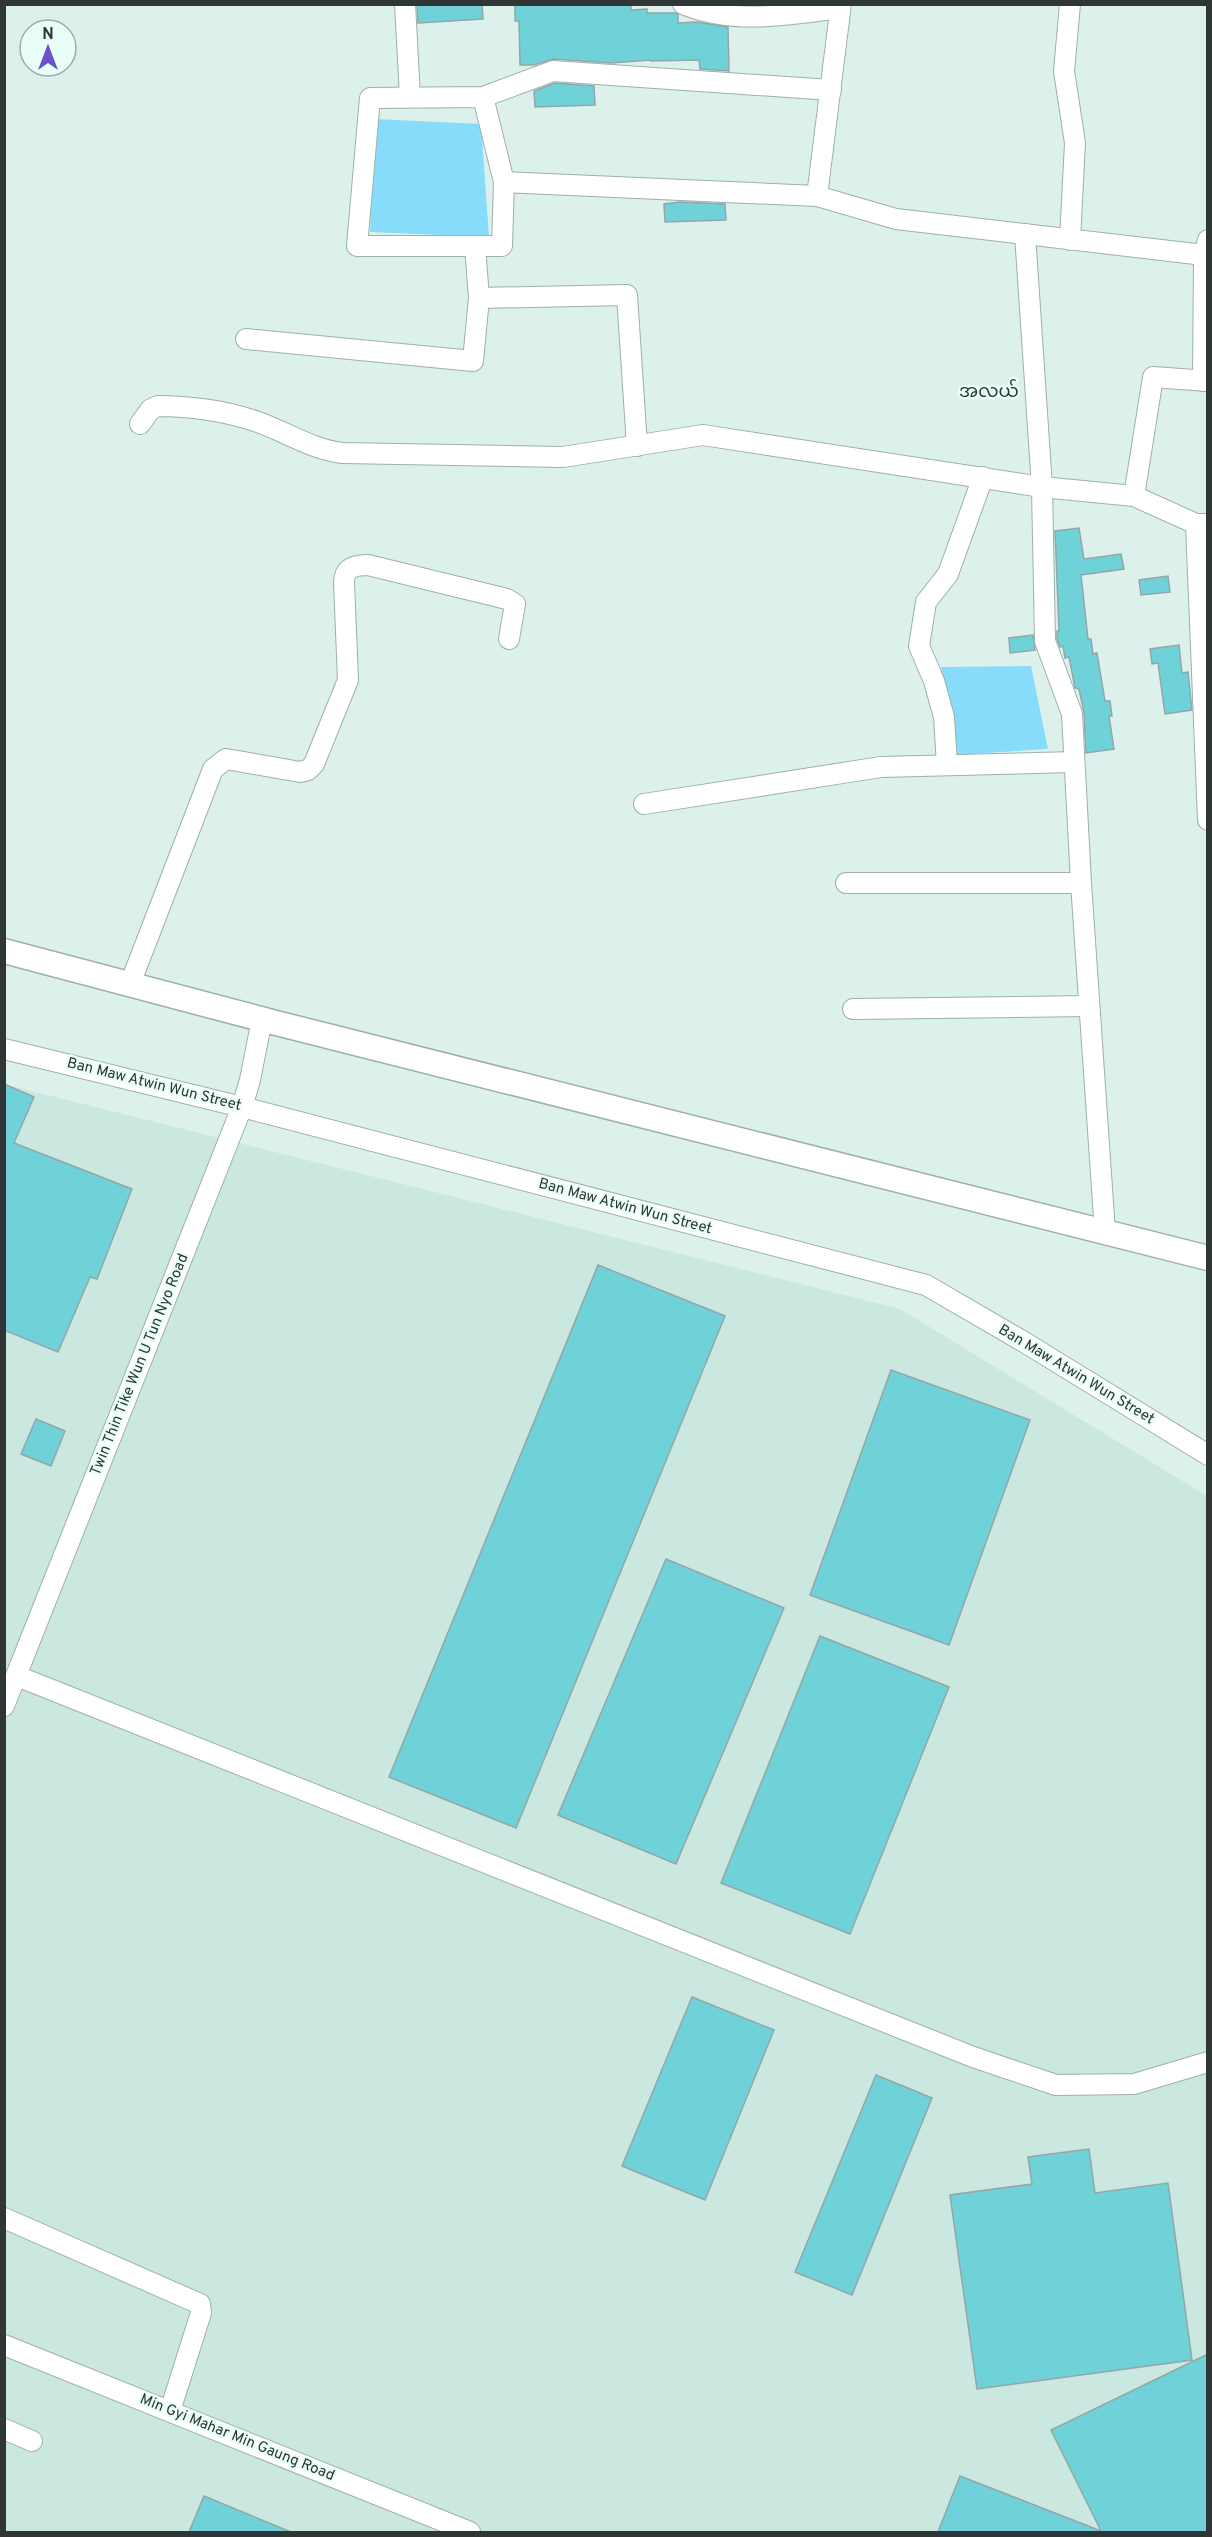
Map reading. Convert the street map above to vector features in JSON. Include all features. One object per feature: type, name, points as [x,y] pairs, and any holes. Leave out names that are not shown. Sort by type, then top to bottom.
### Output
[{"type":"main road","points":[[4,951],[262,1019],[1208,1258]]},
{"type":"street","points":[[405,4],[410,97]]},
{"type":"street","points":[[683,4],[699,11],[768,18],[841,6],[817,196]]},
{"type":"street","points":[[1070,4],[1064,71],[1075,143],[1070,240]]},
{"type":"street","points":[[483,97],[504,182],[502,246],[357,246],[370,98],[483,97],[553,71],[831,90]]},
{"type":"street","points":[[504,182],[817,196],[896,219],[1070,240],[1206,247],[1205,381],[1153,377],[1134,496]]},
{"type":"street","points":[[1025,234],[1042,487],[1045,641],[1072,714],[1081,884],[1105,1232]]},
{"type":"street","points":[[246,339],[473,361],[479,298],[475,246]]},
{"type":"street","points":[[479,298],[627,295],[637,446]]},
{"type":"street","points":[[140,424],[151,409],[158,406],[229,414],[256,421],[321,449],[343,453],[563,457],[703,435],[1042,487],[1134,496],[1202,524],[1208,820]]},
{"type":"street","points":[[947,765],[944,717],[934,681],[919,646],[926,602],[948,574],[983,477]]},
{"type":"street","points":[[130,984],[213,769],[226,759],[300,772],[308,770],[314,764],[348,680],[344,583],[344,575],[348,569],[356,565],[368,565],[507,599],[515,604],[509,639]]},
{"type":"street","points":[[644,804],[881,767],[1074,762]]},
{"type":"street","points":[[846,883],[1081,884]]},
{"type":"street","points":[[853,1009],[1089,1006]]},
{"type":"street","name":"Twin Thin Tike Wun U Tun Nyo Road","points":[[4,1706],[242,1107],[250,1080],[262,1019]]},
{"type":"street","name":"Ban Maw Atwin Wun Street","points":[[4,1049],[242,1107],[926,1285],[1208,1455]]},
{"type":"street","points":[[17,1676],[962,2052],[1056,2085],[1134,2084],[1208,2062]]},
{"type":"street","points":[[4,2218],[200,2304],[201,2313],[170,2411]]},
{"type":"street","name":"Min Gyi Mahar Min Gaung Road","points":[[4,2345],[470,2532]]},
{"type":"street","points":[[4,2429],[32,2441]]},
{"type":"shaded area","points":[[4,1084],[900,1309],[1207,1496],[1207,2532],[5,2532]]},
{"type":"water","points":[[375,119],[481,124],[489,237],[370,232]]},
{"type":"water","points":[[1031,666],[1048,749],[956,755],[941,667]]},
{"type":"building","points":[[417,4],[482,4],[483,19],[418,23]]},
{"type":"building","points":[[515,4],[631,5],[631,10],[647,9],[647,13],[678,14],[678,23],[697,22],[728,27],[729,71],[700,69],[699,60],[611,63],[554,59],[534,65],[520,65],[519,21],[515,21]]},
{"type":"building","points":[[555,83],[594,86],[595,105],[535,107],[534,91]]},
{"type":"building","points":[[680,202],[725,204],[726,220],[665,222],[664,204]]},
{"type":"building","points":[[1079,528],[1084,559],[1121,554],[1124,569],[1081,575],[1088,639],[1091,639],[1093,654],[1097,653],[1105,701],[1110,701],[1112,716],[1109,716],[1114,749],[1086,753],[1084,713],[1079,689],[1075,688],[1069,657],[1065,658],[1063,646],[1060,647],[1057,639],[1057,631],[1059,631],[1055,531]]},
{"type":"building","points":[[1168,576],[1170,592],[1141,595],[1139,580]]},
{"type":"building","points":[[1033,635],[1035,650],[1010,653],[1009,638]]},
{"type":"building","points":[[1179,645],[1182,673],[1188,672],[1192,710],[1165,714],[1158,663],[1152,664],[1150,649]]},
{"type":"building","points":[[4,1084],[34,1097],[14,1143],[132,1189],[97,1279],[90,1277],[58,1352],[4,1330]]},
{"type":"building","points":[[598,1265],[725,1316],[516,1828],[389,1777]]},
{"type":"building","points":[[891,1370],[1030,1420],[949,1645],[810,1595]]},
{"type":"building","points":[[36,1419],[65,1431],[51,1466],[21,1454]]},
{"type":"building","points":[[666,1559],[784,1608],[676,1864],[558,1815]]},
{"type":"building","points":[[820,1636],[949,1687],[850,1934],[721,1883]]},
{"type":"building","points":[[692,1997],[774,2030],[705,2200],[622,2166]]},
{"type":"building","points":[[876,2075],[932,2098],[852,2295],[795,2272]]},
{"type":"building","points":[[1089,2149],[1095,2193],[1168,2183],[1192,2360],[977,2389],[950,2195],[1032,2184],[1028,2157]]},
{"type":"building","points":[[1208,2354],[1208,2532],[938,2532],[960,2476],[1101,2531],[1051,2430]]},
{"type":"building","points":[[204,2496],[291,2532],[189,2532]]},
{"type":"district","name":"အလယ်","points":[[989,392]]}]
